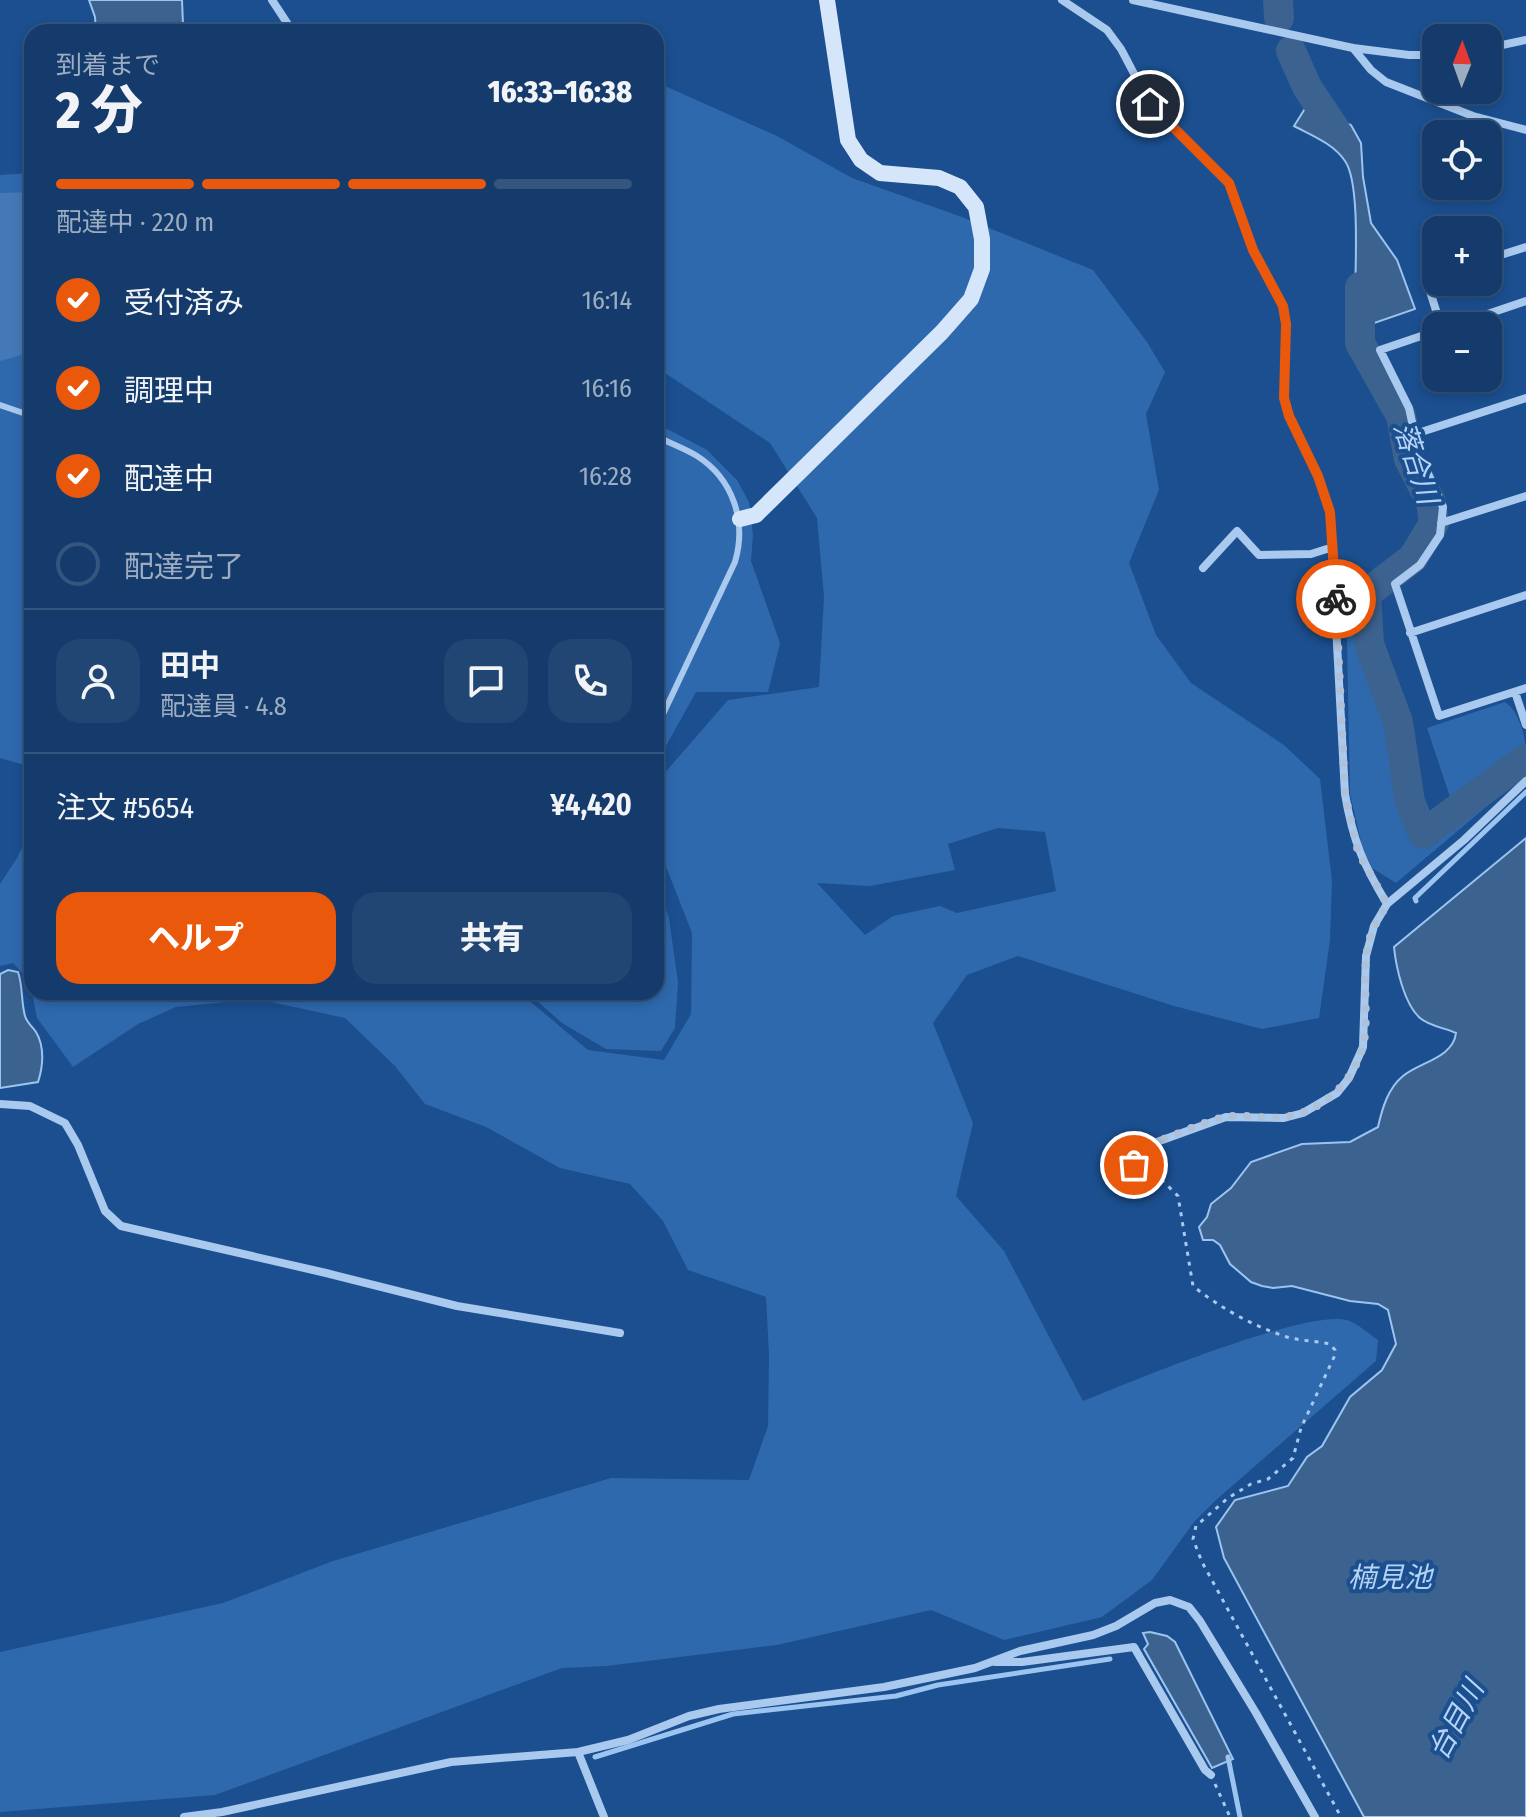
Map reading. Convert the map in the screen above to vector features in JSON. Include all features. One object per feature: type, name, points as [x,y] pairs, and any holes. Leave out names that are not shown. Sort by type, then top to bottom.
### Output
[{"type":"street","points":[[272,0],[288,24]]},
{"type":"street","points":[[740,519],[756,515],[942,332],[971,299],[982,269],[982,239],[976,207],[960,187],[939,178],[880,173],[861,160],[848,140],[827,0]]},
{"type":"street","points":[[1062,0],[1107,30],[1121,49],[1150,104],[1229,183],[1253,250],[1283,306],[1286,324],[1284,398],[1330,512],[1345,794],[1358,852],[1387,904]]},
{"type":"street","points":[[1133,0],[1353,48],[1422,55]]},
{"type":"street","points":[[1502,45],[1526,40]]},
{"type":"street","points":[[1353,48],[1371,70],[1386,82],[1473,116],[1526,130]]},
{"type":"street","points":[[1502,255],[1526,247]]},
{"type":"street","points":[[1493,312],[1526,301]]},
{"type":"street","points":[[1422,336],[1380,350],[1409,408],[1419,454],[1443,507],[1440,535],[1420,565],[1395,584],[1439,716],[1526,688]]},
{"type":"street","points":[[1415,434],[1526,398]]},
{"type":"street","points":[[1441,523],[1526,496]]},
{"type":"street","points":[[1203,568],[1237,531],[1259,555],[1311,554],[1333,547]]},
{"type":"street","points":[[1410,633],[1526,595]]},
{"type":"street","points":[[1515,692],[1526,725]]},
{"type":"street","points":[[1134,1165],[1143,1147],[1226,1117],[1284,1118],[1303,1113],[1337,1093],[1349,1078],[1363,1047],[1366,956],[1374,926],[1387,904],[1464,840],[1526,781]]},
{"type":"street","points":[[0,1104],[30,1106],[65,1123],[78,1145],[105,1211],[121,1226],[457,1306],[620,1333]]},
{"type":"street","points":[[184,1817],[222,1812],[451,1762],[578,1752],[628,1740],[689,1716],[719,1709],[884,1687],[975,1668],[1020,1651],[1093,1635],[1163,1600],[1178,1601],[1189,1607],[1200,1621],[1315,1817]]},
{"type":"street","points":[[990,1662],[1022,1662],[1134,1647],[1205,1770],[1211,1775]]},
{"type":"street","points":[[578,1752],[604,1817]]},
{"type":"lane","points":[[0,405],[24,413]]},
{"type":"lane","points":[[664,440],[698,456],[717,474],[733,496],[740,519],[741,541],[735,562],[664,712]]},
{"type":"path","points":[[1134,1165],[1154,1172],[1178,1196],[1193,1286],[1215,1304],[1258,1325],[1288,1337],[1330,1344],[1335,1350],[1301,1428],[1293,1458],[1268,1479],[1251,1484],[1228,1498],[1196,1526],[1193,1539],[1202,1562],[1341,1817]]},
{"type":"path","points":[[1211,1775],[1230,1817]]},
{"type":"shaded area","points":[[664,86],[777,136],[852,178],[962,217],[1093,270],[1147,342],[1165,372],[1146,414],[1159,490],[1129,563],[1156,635],[1191,683],[1284,745],[1320,779],[1332,881],[1330,940],[1319,1018],[1262,1029],[1174,1006],[1018,956],[967,975],[933,1023],[973,1123],[956,1196],[1004,1251],[1083,1401],[1217,1349],[1295,1325],[1326,1320],[1351,1321],[1378,1340],[1376,1361],[1216,1500],[1194,1522],[1152,1580],[1102,1617],[1004,1640],[931,1610],[777,1645],[607,1666],[562,1668],[215,1795],[0,1812],[0,1652],[223,1603],[333,1561],[611,1478],[749,1480],[768,1426],[766,1297],[688,1270],[663,1221],[630,1184],[560,1168],[486,1127],[425,1104],[395,1066],[345,1018],[262,1000],[529,1000],[588,1050],[664,1060],[691,1014],[692,933],[664,861],[664,774],[728,700],[819,687],[824,597],[817,518],[770,443],[664,372]],"holes":[[[998,828],[1045,832],[1056,891],[957,913],[940,906],[893,916],[865,935],[817,883],[870,886],[955,870],[948,844]]]},
{"type":"shaded area","points":[[24,174],[24,765],[0,758],[0,175]]},
{"type":"shaded area","points":[[664,427],[707,450],[737,480],[749,502],[753,535],[751,561],[780,643],[768,692],[696,692],[664,750]]},
{"type":"shaded area","points":[[1346,593],[1363,594],[1365,644],[1395,727],[1409,805],[1421,840],[1524,766],[1512,785],[1396,883],[1372,868],[1362,846],[1350,794]]},
{"type":"shaded area","points":[[1505,702],[1521,725],[1526,754],[1454,809],[1427,728]]},
{"type":"shaded area","points":[[24,844],[24,975],[13,963],[0,966],[0,884]]},
{"type":"shaded area","points":[[664,904],[669,918],[678,983],[675,1028],[661,1051],[606,1049],[562,1023],[536,1000],[664,1000]]},
{"type":"shaded area","points":[[34,1000],[247,1000],[176,1007],[138,1024],[73,1067],[37,1018]]},
{"type":"water","points":[[89,0],[182,0],[183,24],[95,24]]},
{"type":"water","points":[[1318,88],[1335,119],[1351,125],[1361,143],[1371,223],[1397,260],[1415,309],[1357,329],[1355,212],[1350,173],[1335,150],[1294,126]]},
{"type":"water","name":"楠見池","points":[[1526,838],[1526,1817],[1364,1817],[1224,1558],[1216,1527],[1235,1500],[1288,1486],[1307,1457],[1322,1446],[1350,1397],[1382,1370],[1396,1344],[1388,1310],[1378,1304],[1350,1301],[1292,1286],[1273,1288],[1251,1282],[1230,1264],[1220,1245],[1213,1240],[1203,1240],[1199,1227],[1207,1217],[1211,1204],[1231,1188],[1251,1162],[1302,1144],[1350,1142],[1378,1127],[1393,1086],[1410,1071],[1449,1048],[1456,1033],[1428,1023],[1409,1004],[1394,947]]},
{"type":"water","points":[[8,970],[18,972],[25,1016],[39,1038],[42,1064],[38,1082],[0,1088],[0,974]]},
{"type":"water","points":[[1143,1633],[1167,1636],[1175,1642],[1233,1759],[1212,1768],[1144,1649],[1148,1644]]},
{"type":"building","points":[[24,192],[24,354],[0,361],[0,193]]},
{"type":"waterway","name":"落合川","points":[[1278,0],[1279,18]]},
{"type":"waterway","name":"落合川","points":[[1291,51],[1307,87],[1335,129]]},
{"type":"waterway","name":"落合川","points":[[1360,287],[1360,343],[1401,416],[1409,459],[1431,502],[1434,523],[1413,558],[1366,594],[1369,644],[1398,722],[1410,802],[1423,834],[1526,759]]},
{"type":"waterway","name":"落合川","points":[[1416,901],[1415,898],[1526,792]]},
{"type":"waterway","points":[[595,1757],[733,1714],[896,1696],[938,1685],[1110,1659]]},
{"type":"waterway","points":[[1228,1757],[1240,1817]]},
{"type":"way so far","points":[[1134,1165],[1143,1147],[1226,1117],[1284,1118],[1303,1113],[1337,1093],[1349,1078],[1363,1047],[1366,956],[1374,926],[1387,904],[1358,852],[1345,794],[1336,599]]},
{"type":"route","points":[[1150,104],[1229,183],[1253,250],[1283,306],[1286,324],[1284,398],[1330,512],[1336,599]]},
{"type":"water label","name":"台目川","points":[[1456,1720]]}]
